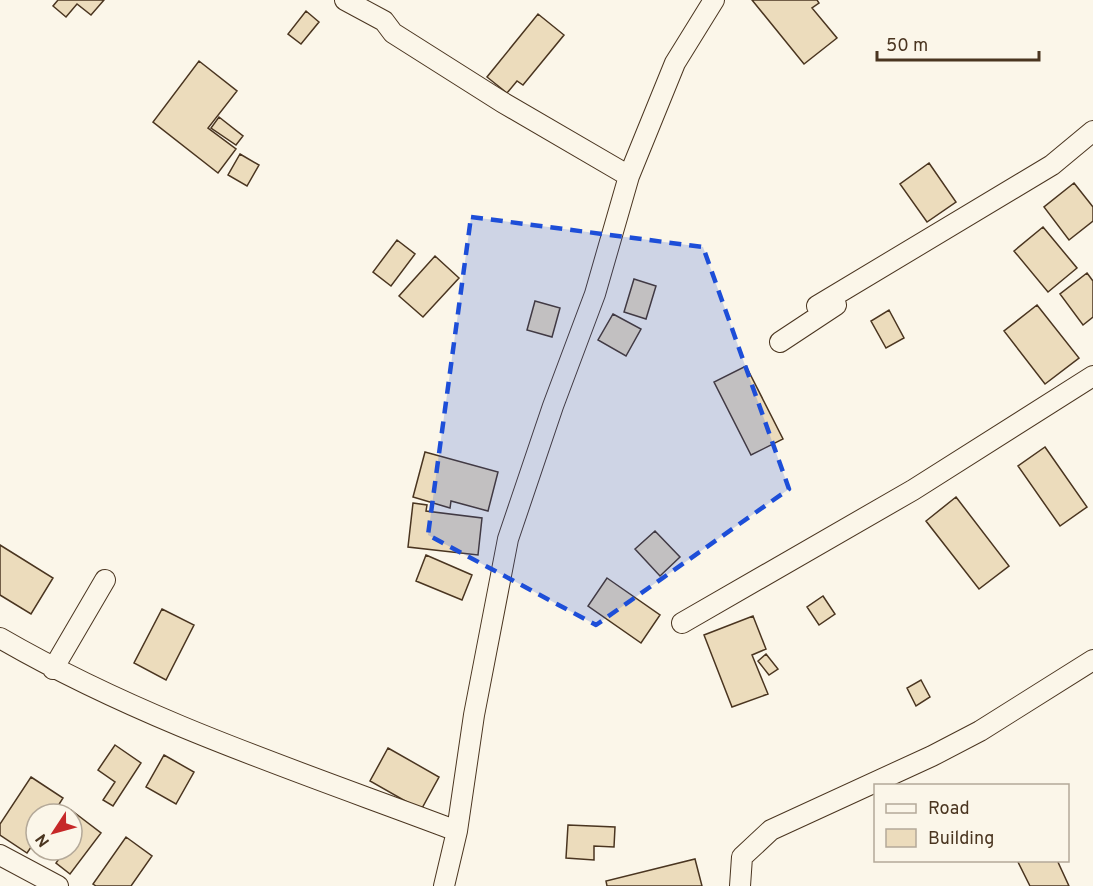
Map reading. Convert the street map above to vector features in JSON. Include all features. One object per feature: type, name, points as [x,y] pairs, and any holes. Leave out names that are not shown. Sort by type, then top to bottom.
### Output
[{"type":"street","points":[[345,0],[384,21],[393,33],[502,102],[629,176]]},
{"type":"street","points":[[444,886],[457,831],[474,715],[508,539],[595,294],[629,176],[675,63],[714,0]]},
{"type":"street","points":[[817,306],[1052,165],[1093,131]]},
{"type":"street","points":[[780,342],[982,207]]},
{"type":"street","points":[[682,623],[913,490],[1093,376]]},
{"type":"street","points":[[53,669],[105,580]]},
{"type":"street","points":[[0,638],[53,669],[170,724],[457,831]]},
{"type":"street","points":[[740,886],[742,857],[771,830],[853,794],[970,736],[1093,660]]},
{"type":"street","points":[[0,855],[58,886]]},
{"type":"highlighted area","points":[[471,217],[703,247],[789,489],[596,625],[428,535]]},
{"type":"building","points":[[58,0],[104,0],[91,15],[77,4],[66,17],[53,6]]},
{"type":"building","points":[[752,0],[817,0],[819,3],[812,8],[837,38],[804,64]]},
{"type":"building","points":[[306,11],[319,22],[301,44],[288,34]]},
{"type":"building","points":[[538,14],[564,35],[523,85],[517,81],[507,93],[487,77]]},
{"type":"building","points":[[199,61],[237,91],[208,128],[236,149],[218,173],[153,122]]},
{"type":"building","points":[[219,117],[243,136],[236,145],[211,128]]},
{"type":"building","points":[[240,154],[259,165],[247,186],[228,175]]},
{"type":"building","points":[[929,163],[956,202],[927,222],[900,184]]},
{"type":"building","points":[[1074,183],[1093,207],[1093,221],[1069,240],[1044,207]]},
{"type":"building","points":[[1043,227],[1077,268],[1048,292],[1014,251]]},
{"type":"building","points":[[397,240],[415,254],[391,286],[373,272]]},
{"type":"building","points":[[435,256],[459,278],[423,317],[399,296]]},
{"type":"building","points":[[1087,273],[1093,281],[1093,317],[1083,325],[1060,294]]},
{"type":"building","points":[[634,279],[656,286],[646,319],[624,312]]},
{"type":"building","points":[[535,301],[560,308],[552,337],[527,330]]},
{"type":"building","points":[[1037,305],[1079,358],[1045,384],[1004,331]]},
{"type":"building","points":[[889,310],[904,338],[886,348],[871,321]]},
{"type":"building","points":[[613,314],[641,329],[626,356],[598,340]]},
{"type":"building","points":[[746,366],[783,439],[751,455],[714,382]]},
{"type":"building","points":[[1045,447],[1087,507],[1060,526],[1018,466]]},
{"type":"building","points":[[425,452],[498,472],[488,511],[451,501],[450,508],[413,497]]},
{"type":"building","points":[[956,497],[1009,566],[979,589],[926,521]]},
{"type":"building","points":[[413,503],[427,505],[426,511],[482,518],[478,555],[408,547]]},
{"type":"building","points":[[655,531],[680,557],[660,576],[635,549]]},
{"type":"building","points":[[0,545],[53,578],[31,614],[0,595]]},
{"type":"building","points":[[426,555],[472,575],[462,600],[416,581]]},
{"type":"building","points":[[607,578],[660,615],[641,643],[588,606]]},
{"type":"building","points":[[823,596],[835,614],[819,625],[807,607]]},
{"type":"building","points":[[162,609],[194,625],[166,680],[134,663]]},
{"type":"building","points":[[753,616],[766,649],[752,655],[768,694],[732,707],[704,635]]},
{"type":"building","points":[[766,654],[778,669],[769,675],[758,661]]},
{"type":"building","points":[[921,680],[930,697],[916,706],[907,688]]},
{"type":"building","points":[[115,745],[141,763],[113,806],[103,800],[115,782],[98,770]]},
{"type":"building","points":[[388,748],[439,777],[421,810],[370,781]]},
{"type":"building","points":[[164,755],[194,772],[176,804],[146,787]]},
{"type":"building","points":[[31,777],[63,798],[60,802],[24,802],[24,851],[0,835],[0,824]]},
{"type":"building","points":[[84,820],[101,833],[84,855]]},
{"type":"building","points":[[568,825],[615,827],[614,847],[594,846],[594,860],[566,858]]},
{"type":"building","points":[[126,837],[152,856],[131,886],[96,886],[93,884]]},
{"type":"building","points":[[695,859],[702,886],[607,886],[606,881]]},
{"type":"building","points":[[57,862],[79,862],[70,874]]},
{"type":"building","points":[[1018,862],[1058,862],[1069,886],[1030,886]]}]
